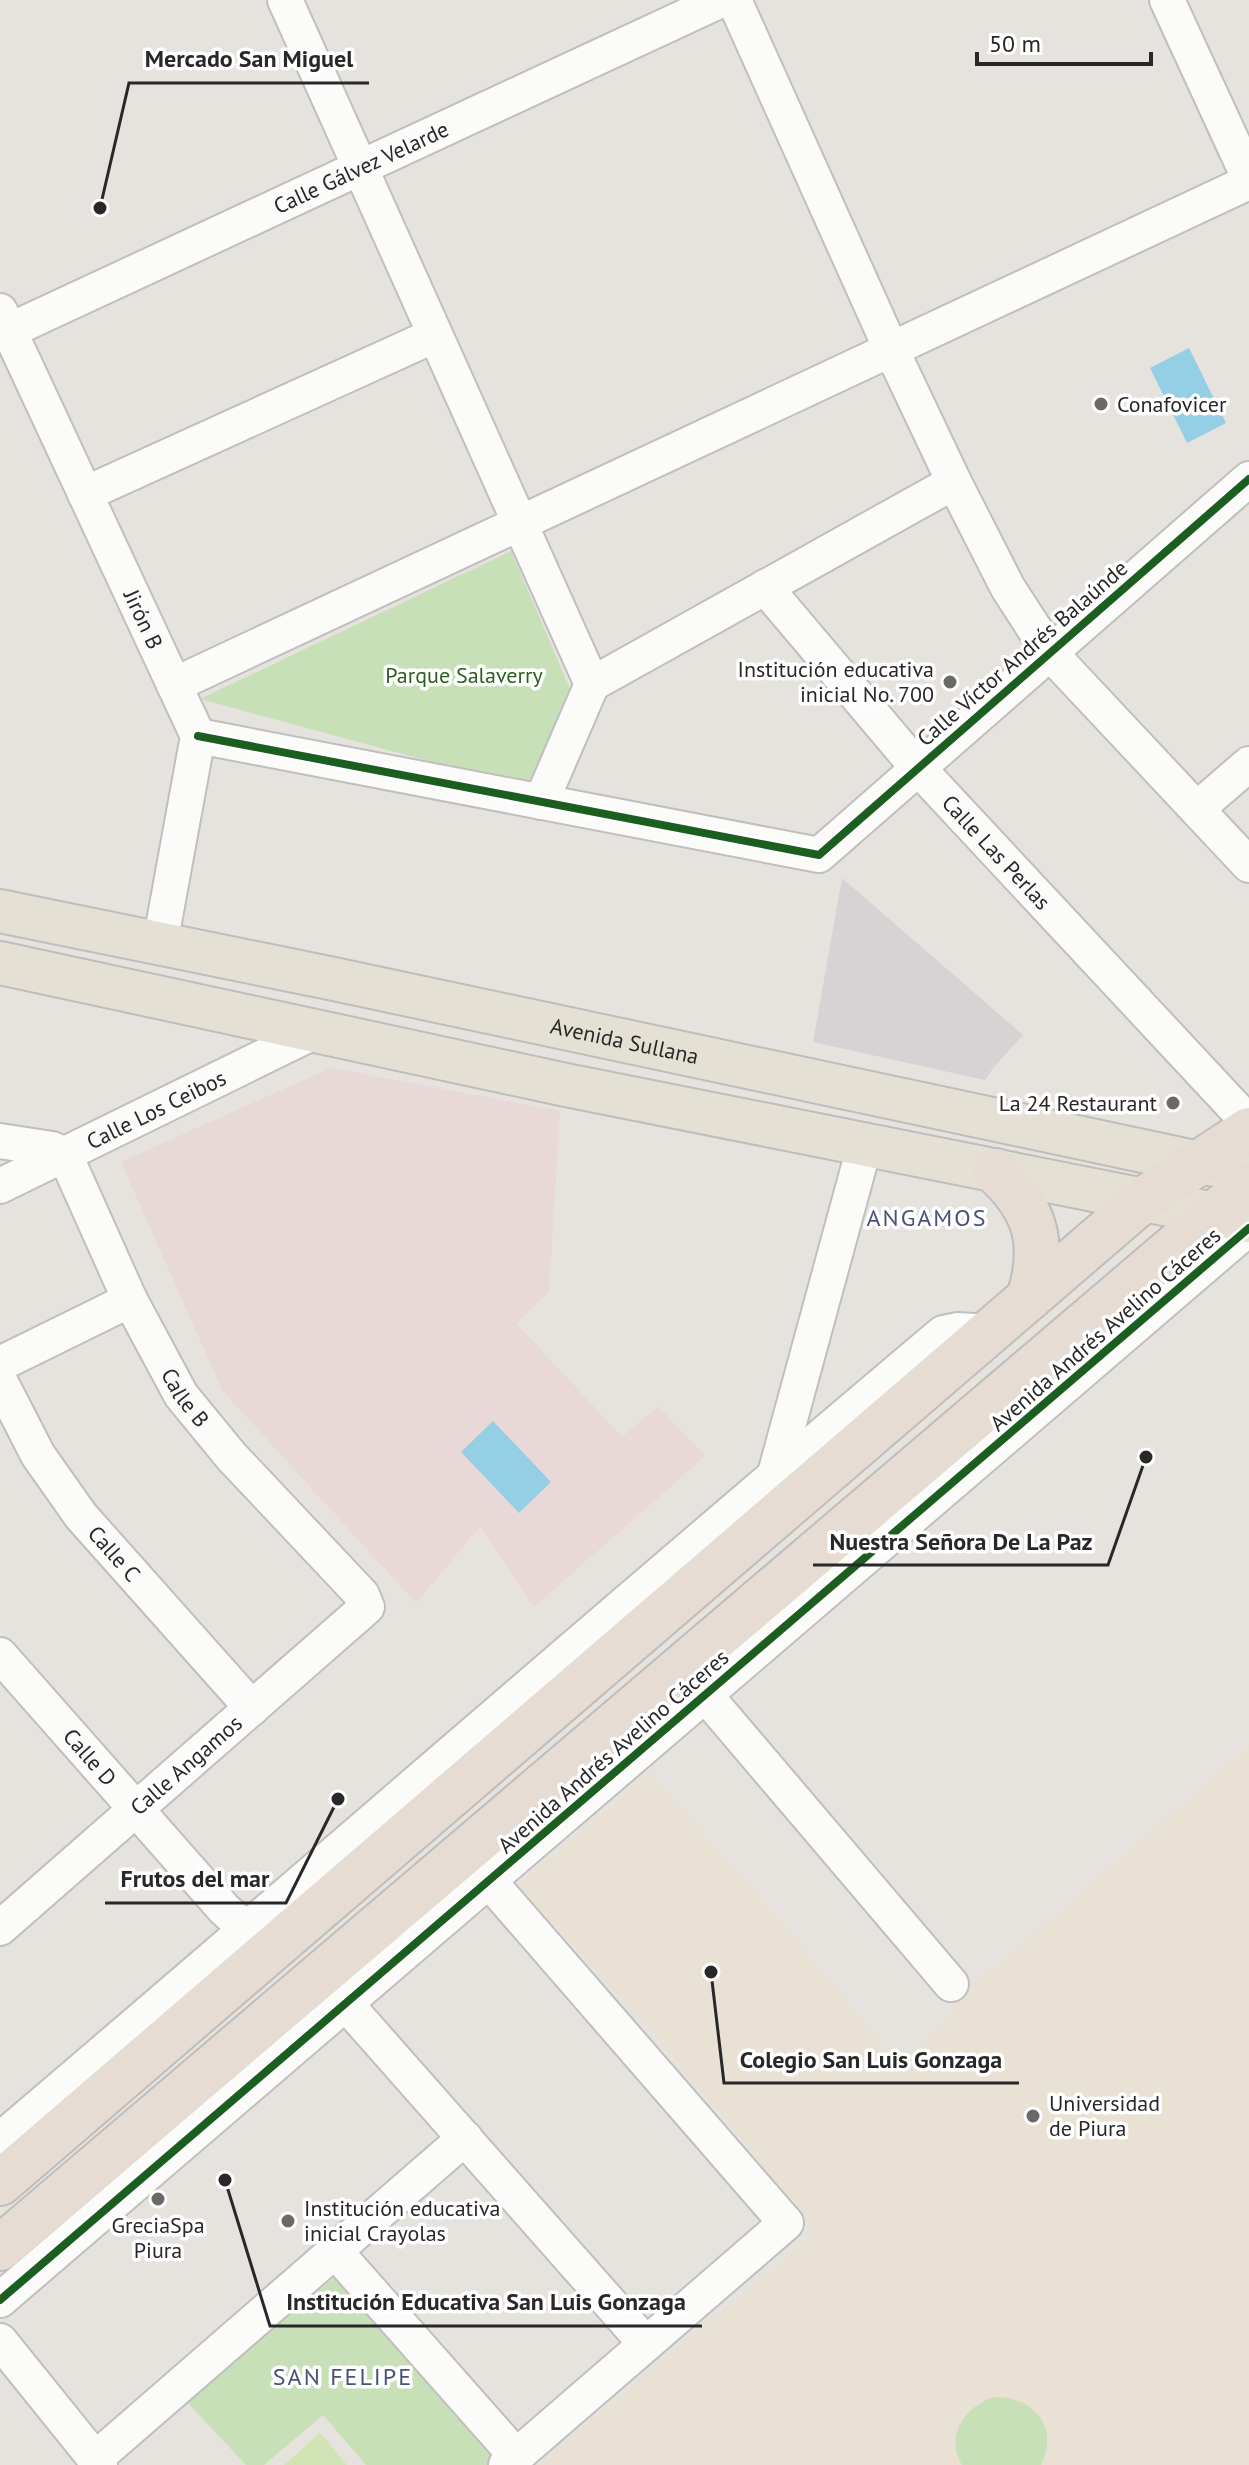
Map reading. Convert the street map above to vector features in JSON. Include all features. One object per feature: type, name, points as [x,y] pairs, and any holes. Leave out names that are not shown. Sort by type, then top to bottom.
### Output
[{"type":"highway","points":[[0,2183],[1144,1199],[1199,1163],[1245,1114]]},
{"type":"highway","points":[[995,1171],[1026,1206],[1034,1228],[1038,1252],[1036,1275],[1029,1298]]},
{"type":"highway","name":"Avenida Andrés Avelino Cáceres","points":[[0,2248],[1237,1221],[1249,1186]]},
{"type":"main road","name":"Avenida Sullana","points":[[0,911],[1199,1163],[1249,1169]]},
{"type":"main road","points":[[0,963],[314,1032],[1144,1199],[1237,1221]]},
{"type":"main road","points":[[314,1032],[334,979]]},
{"type":"main road","points":[[1091,1189],[1104,1166],[1096,1141]]},
{"type":"street","points":[[285,0],[592,684]]},
{"type":"street","name":"Calle Gálvez Velarde","points":[[3,325],[360,168],[721,0]]},
{"type":"street","points":[[734,0],[891,349],[1008,588],[1050,653],[1249,865]]},
{"type":"street","points":[[174,685],[1249,180],[1167,0]]},
{"type":"street","name":"Jirón B","points":[[3,325],[198,736]]},
{"type":"street","points":[[85,494],[435,335]]},
{"type":"street","name":"Calle Víctor Andrés Balaúnde","points":[[541,802],[819,855],[1249,479]]},
{"type":"street","points":[[160,944],[198,736],[541,802],[592,684],[954,482]]},
{"type":"street","name":"Calle Las Perlas","points":[[765,587],[918,768],[1245,1114]]},
{"type":"street","points":[[1197,809],[1249,764]]},
{"type":"street","name":"Calle Los Ceibos","points":[[0,1186],[314,1032]]},
{"type":"street","points":[[0,1141],[52,1149],[65,1155]]},
{"type":"street","points":[[775,1474],[865,1144]]},
{"type":"street","name":"Calle B","points":[[65,1155],[130,1300],[181,1395],[206,1427],[366,1601]]},
{"type":"street","name":"Avenida Andrés Avelino Cáceres","points":[[0,2300],[706,1696],[1237,1221]]},
{"type":"street","points":[[0,1364],[130,1300]]},
{"type":"street","points":[[0,2140],[943,1333],[957,1330],[991,1332]]},
{"type":"street","name":"Calle C","points":[[0,1381],[38,1455],[81,1516],[252,1708]]},
{"type":"street","name":"Calle Angamos","points":[[3,1918],[252,1708],[367,1607],[366,1601]]},
{"type":"street","name":"Calle D","points":[[0,1655],[224,1909],[247,1930]]},
{"type":"street","points":[[706,1696],[951,1984]]},
{"type":"street","points":[[335,2251],[511,2461],[786,2223],[489,1881]]},
{"type":"street","points":[[346,2004],[646,2344]]},
{"type":"street","points":[[0,2341],[98,2462],[465,2138]]},
{"type":"shaded area","points":[[842,878],[1023,1035],[985,1080],[813,1042]]},
{"type":"shaded area","points":[[331,1068],[560,1111],[549,1292],[516,1323],[622,1437],[658,1406],[705,1456],[534,1607],[480,1526],[416,1603],[222,1390],[121,1162]]},
{"type":"shaded area","name":"Universidad de Piura","points":[[1249,1747],[1249,2465],[537,2465],[814,2236],[759,2166],[803,2128],[761,2162],[636,2013],[518,1885],[650,1773],[790,1932],[890,2055],[878,2065],[890,2058],[898,2065],[953,2015],[949,2008]]},
{"type":"green space","name":"Parque Salaverry","points":[[511,551],[577,705],[543,792],[200,699]]},
{"type":"green space","points":[[341,2272],[506,2465],[366,2465],[323,2415],[264,2465],[246,2465],[186,2401]]},
{"type":"green space","points":[[993,2397],[1020,2402],[1039,2416],[1047,2438],[1041,2465],[962,2465],[956,2443],[960,2424],[974,2408]]},
{"type":"green space","points":[[320,2433],[347,2465],[284,2465]]},
{"type":"water","points":[[1189,348],[1226,423],[1187,443],[1150,368]]},
{"type":"water","points":[[493,1421],[551,1482],[519,1513],[461,1452]]},
{"type":"cycle path","points":[[198,736],[819,855],[1249,479]]},
{"type":"cycle path","points":[[0,2300],[1249,1228]]},
{"type":"place","name":"Mercado San Miguel","points":[[100,208]]},
{"type":"place","name":"Conafovicer","points":[[1101,404]]},
{"type":"place","name":"Institución educativa inicial No. 700","points":[[950,682]]},
{"type":"place","name":"La 24 Restaurant","points":[[1173,1103]]},
{"type":"place","name":"Nuestra Señora De La Paz","points":[[1146,1457]]},
{"type":"place","name":"Frutos del mar","points":[[338,1799]]},
{"type":"place","name":"Colegio San Luis Gonzaga","points":[[711,1972]]},
{"type":"place","name":"Universidad de Piura","points":[[1033,2116]]},
{"type":"place","name":"Institución Educativa San Luis Gonzaga","points":[[225,2180]]},
{"type":"place","name":"GreciaSpa Piura","points":[[158,2199]]},
{"type":"place","name":"Institución educativa inicial Crayolas","points":[[288,2221]]},
{"type":"district","name":"ANGAMOS","points":[[927,1218]]},
{"type":"district","name":"SAN FELIPE","points":[[343,2377]]}]
